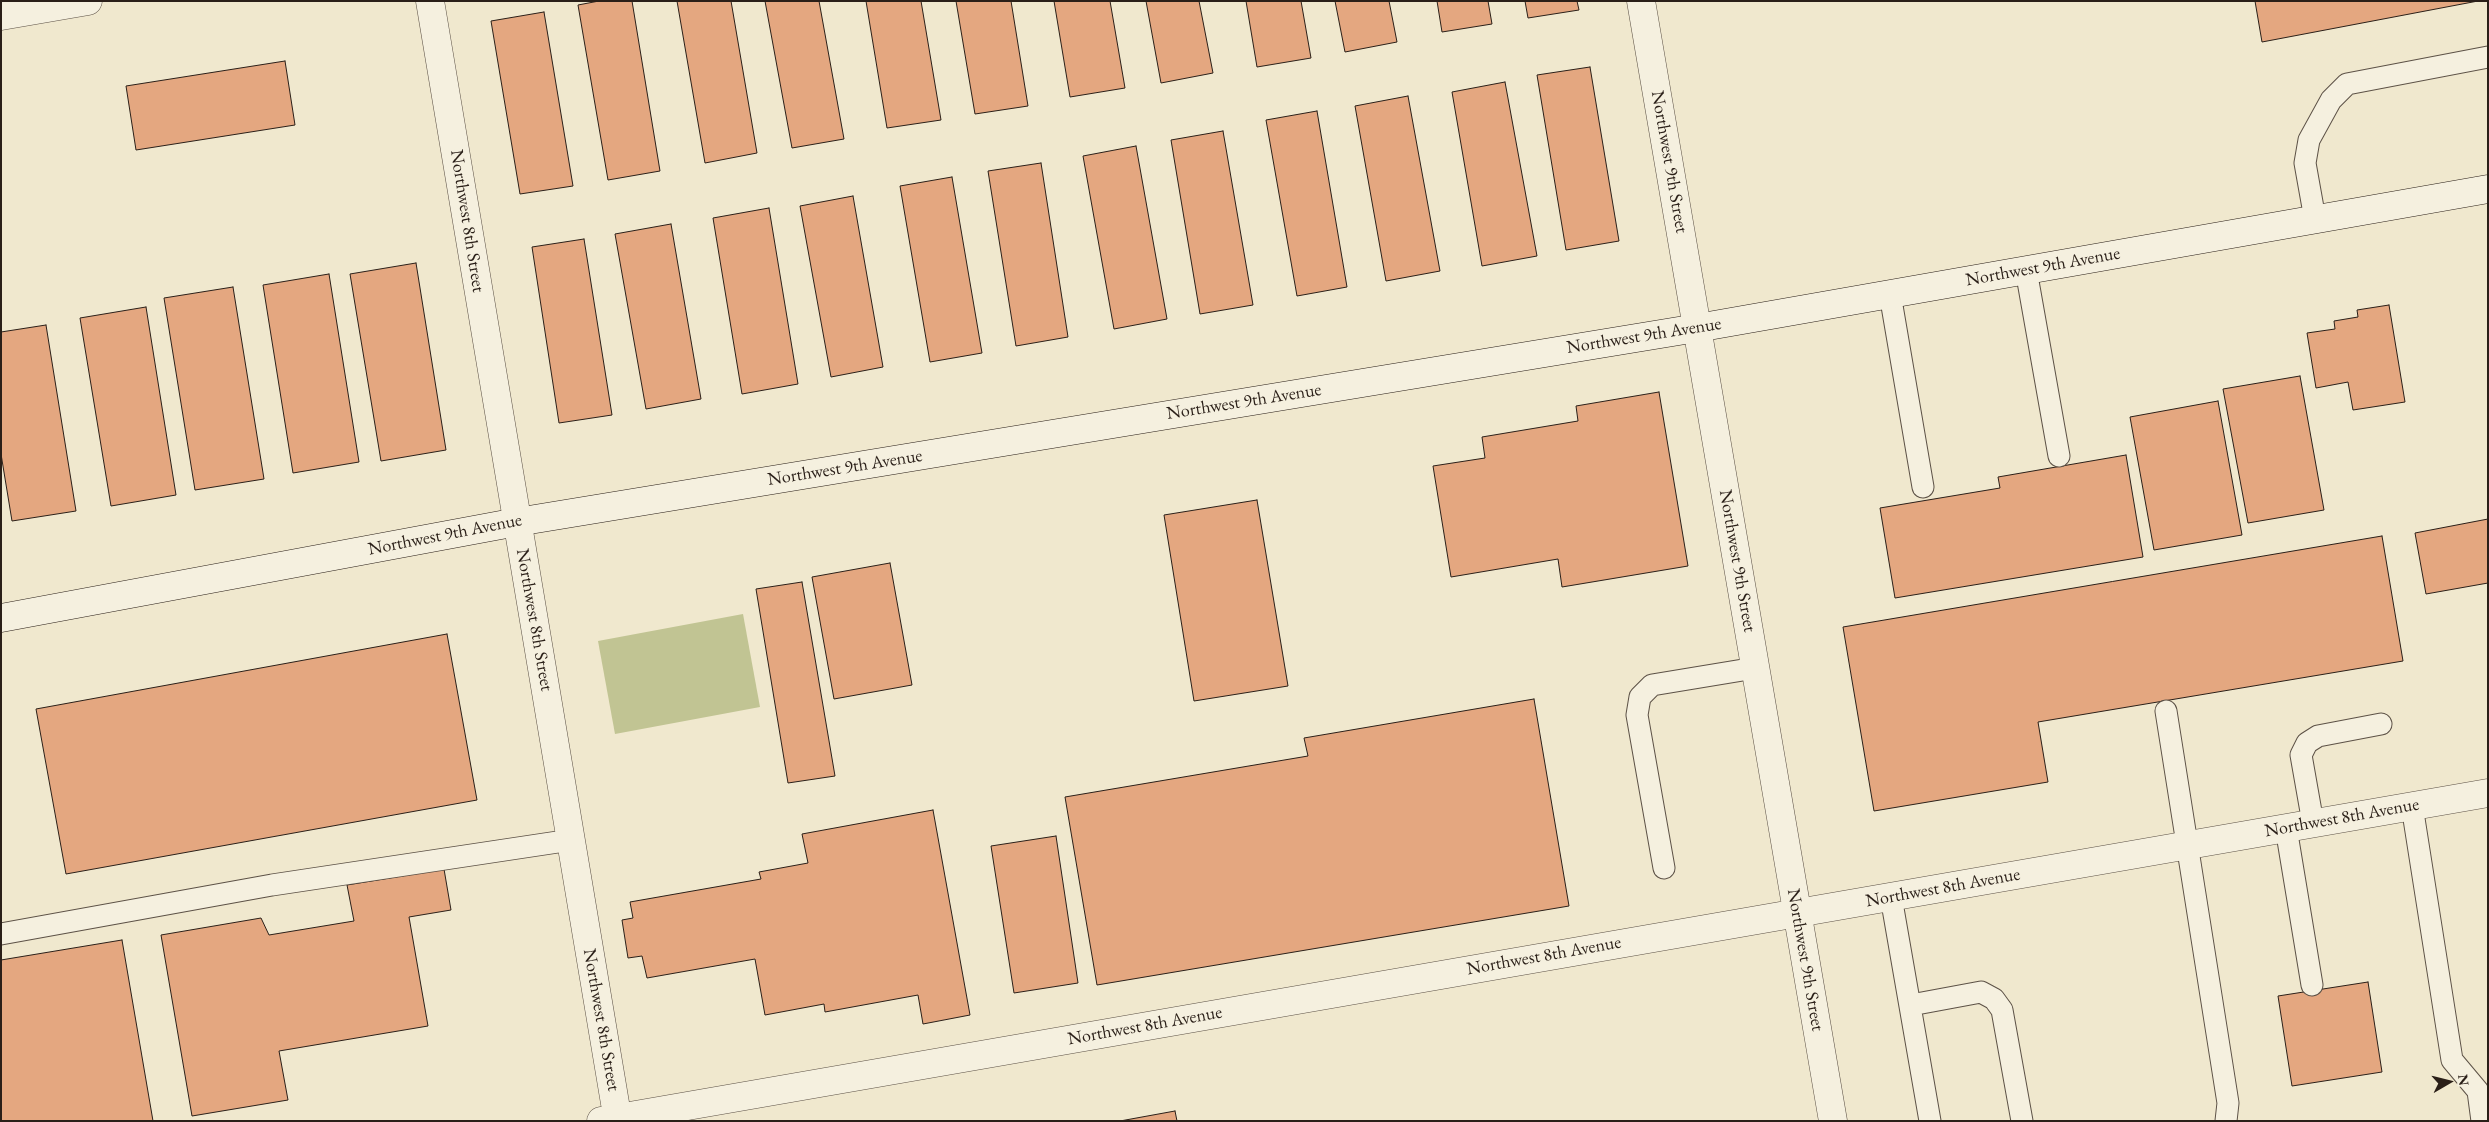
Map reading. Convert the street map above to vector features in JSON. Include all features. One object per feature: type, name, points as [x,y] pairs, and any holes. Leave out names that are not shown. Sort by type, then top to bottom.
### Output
[{"type":"street","points":[[1,16],[88,1]]},
{"type":"street","name":"Northwest 8th Street","points":[[430,1],[571,840],[612,1120]]},
{"type":"street","name":"Northwest 9th Street","points":[[1642,1],[1832,1121]]},
{"type":"street","name":"Northwest 9th Avenue","points":[[1,618],[517,522],[1697,328],[2488,189]]},
{"type":"street","name":"Northwest 8th Avenue","points":[[612,1120],[2488,793]]},
{"type":"lane","points":[[2315,219],[2305,163],[2309,140],[2331,100],[2347,84],[2488,57]]},
{"type":"lane","points":[[2026,270],[2059,456]]},
{"type":"lane","points":[[1890,294],[1923,487]]},
{"type":"lane","points":[[1664,868],[1637,715],[1640,697],[1652,684],[1755,668]]},
{"type":"lane","points":[[2166,711],[2228,1102],[2226,1121]]},
{"type":"lane","points":[[2313,823],[2301,755],[2307,743],[2318,736],[2382,724]]},
{"type":"lane","points":[[2412,806],[2452,1060],[2478,1091],[2482,1121]]},
{"type":"lane","points":[[2286,828],[2312,985]]},
{"type":"lane","points":[[1,934],[272,885],[571,840]]},
{"type":"lane","points":[[1891,897],[1930,1121]]},
{"type":"lane","points":[[1911,1005],[1981,992],[1994,999],[2002,1010],[2022,1121]]},
{"type":"green space","points":[[743,614],[760,707],[615,734],[598,641]]},
{"type":"building","points":[[599,1],[632,1],[660,171],[608,180],[578,5]]},
{"type":"building","points":[[677,1],[731,1],[757,153],[705,163]]},
{"type":"building","points":[[765,1],[819,1],[844,139],[792,148]]},
{"type":"building","points":[[866,1],[921,1],[941,120],[887,128]]},
{"type":"building","points":[[956,1],[1011,1],[1028,106],[975,114]]},
{"type":"building","points":[[1054,1],[1110,1],[1125,88],[1070,97]]},
{"type":"building","points":[[1146,1],[1199,1],[1213,73],[1161,83]]},
{"type":"building","points":[[1246,1],[1301,1],[1311,58],[1257,67]]},
{"type":"building","points":[[1335,1],[1389,1],[1397,42],[1345,52]]},
{"type":"building","points":[[1437,1],[1488,1],[1492,24],[1442,32]]},
{"type":"building","points":[[1525,1],[1577,1],[1579,10],[1528,18]]},
{"type":"building","points":[[2255,1],[2478,1],[2262,42]]},
{"type":"building","points":[[544,12],[573,186],[520,194],[491,21]]},
{"type":"building","points":[[285,61],[295,125],[136,150],[126,86]]},
{"type":"building","points":[[1590,67],[1619,241],[1566,250],[1537,75]]},
{"type":"building","points":[[1505,82],[1537,256],[1482,266],[1452,92]]},
{"type":"building","points":[[1408,96],[1440,271],[1386,281],[1355,106]]},
{"type":"building","points":[[1317,111],[1347,287],[1297,296],[1266,120]]},
{"type":"building","points":[[1223,131],[1253,305],[1200,314],[1171,140]]},
{"type":"building","points":[[1136,146],[1167,319],[1114,329],[1083,156]]},
{"type":"building","points":[[1041,163],[1068,337],[1016,346],[988,171]]},
{"type":"building","points":[[952,177],[982,353],[930,362],[900,186]]},
{"type":"building","points":[[853,196],[883,367],[831,377],[800,206]]},
{"type":"building","points":[[769,208],[798,384],[742,394],[713,218]]},
{"type":"building","points":[[671,224],[701,399],[646,409],[615,234]]},
{"type":"building","points":[[584,239],[612,415],[559,423],[532,247]]},
{"type":"building","points":[[416,263],[446,450],[381,461],[350,274]]},
{"type":"building","points":[[329,274],[359,462],[293,473],[263,285]]},
{"type":"building","points":[[233,287],[264,479],[195,490],[164,298]]},
{"type":"building","points":[[2389,305],[2405,402],[2353,410],[2348,382],[2316,388],[2307,333],[2335,329],[2334,321],[2358,317],[2357,310]]},
{"type":"building","points":[[146,307],[176,495],[111,506],[80,318]]},
{"type":"building","points":[[46,325],[76,511],[12,521],[1,454],[1,332]]},
{"type":"building","points":[[2300,376],[2324,510],[2248,523],[2223,389]]},
{"type":"building","points":[[1659,392],[1688,566],[1562,587],[1558,559],[1451,577],[1433,466],[1485,458],[1482,437],[1578,421],[1576,406]]},
{"type":"building","points":[[2218,401],[2242,535],[2154,550],[2130,417]]},
{"type":"building","points":[[2126,455],[2143,557],[1895,598],[1880,508],[2000,488],[1998,477]]},
{"type":"building","points":[[1257,500],[1288,686],[1194,701],[1164,515]]},
{"type":"building","points":[[2488,519],[2488,583],[2426,594],[2415,533]]},
{"type":"building","points":[[2382,536],[2403,661],[2038,722],[2048,782],[1874,811],[1843,627]]},
{"type":"building","points":[[890,563],[912,685],[834,699],[812,577]]},
{"type":"building","points":[[802,582],[835,776],[788,783],[756,589]]},
{"type":"building","points":[[447,634],[477,800],[66,874],[36,709]]},
{"type":"building","points":[[1534,699],[1569,906],[1097,985],[1065,797],[1308,756],[1304,738]]},
{"type":"building","points":[[933,810],[970,1015],[923,1024],[918,995],[825,1012],[824,1004],[765,1015],[755,959],[647,978],[642,956],[628,958],[622,920],[633,918],[630,902],[761,879],[759,872],[808,863],[802,834]]},
{"type":"building","points":[[1056,836],[1078,983],[1014,993],[991,846]]},
{"type":"building","points":[[444,869],[451,910],[409,917],[428,1026],[279,1051],[288,1100],[192,1116],[161,935],[261,918],[269,935],[354,921],[347,885]]},
{"type":"building","points":[[122,940],[153,1121],[1,1121],[1,960]]},
{"type":"building","points":[[2368,982],[2382,1072],[2292,1086],[2278,996]]},
{"type":"building","points":[[1175,1111],[1177,1121],[1120,1121]]}]
